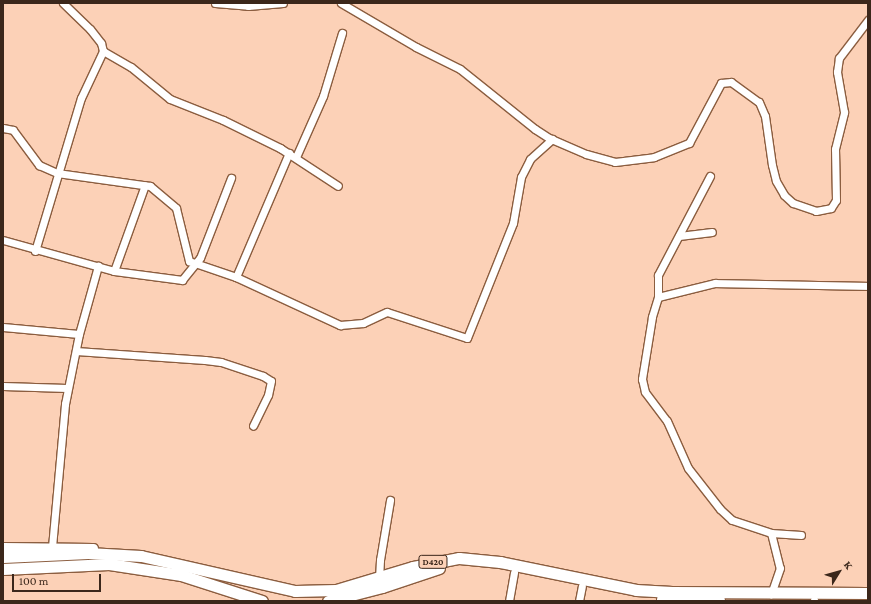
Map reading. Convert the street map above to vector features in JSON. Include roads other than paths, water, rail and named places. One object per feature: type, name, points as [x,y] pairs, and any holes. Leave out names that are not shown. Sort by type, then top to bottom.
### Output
[{"type":"highway","name":"D420","points":[[3,558],[116,554],[172,562],[295,591],[336,590],[440,561],[477,558],[636,590],[771,594],[868,593]]},
{"type":"highway","points":[[3,569],[109,564],[181,575],[262,601]]},
{"type":"highway","name":"D420","points":[[328,601],[455,565],[474,564],[582,586],[665,600],[868,599]]},
{"type":"main road","points":[[3,547],[52,547],[139,551],[159,554],[172,562]]},
{"type":"street","points":[[35,250],[57,173],[82,98],[103,50],[101,43],[90,29],[63,3]]},
{"type":"street","points":[[214,3],[248,6],[283,3]]},
{"type":"street","points":[[341,3],[416,48],[460,68],[535,129],[552,139],[615,162],[670,152],[688,143],[721,83],[731,82],[759,102],[766,116],[772,164],[776,181],[784,195],[793,203],[816,211],[831,208],[836,200],[835,149],[844,112],[837,72],[840,58],[868,20]]},
{"type":"street","points":[[236,277],[293,155],[323,96],[342,33]]},
{"type":"street","points":[[103,50],[131,67],[170,99],[223,120],[293,155],[338,186]]},
{"type":"street","points":[[3,128],[13,130],[39,165],[57,173],[145,185],[155,190],[176,208],[189,261],[236,277],[340,325],[363,323],[387,312],[467,338],[514,223],[521,177],[530,159],[552,139]]},
{"type":"street","points":[[710,176],[658,275],[658,297],[642,368],[645,392],[667,421],[688,468],[720,509],[732,520],[771,533],[801,535]]},
{"type":"street","points":[[3,241],[114,271],[182,280],[196,263],[212,231],[230,178]]},
{"type":"street","points":[[114,271],[145,185]]},
{"type":"street","points":[[679,236],[712,232]]},
{"type":"street","points":[[52,547],[67,388],[79,334],[98,266]]},
{"type":"street","points":[[658,297],[715,283],[868,286]]},
{"type":"street","points":[[3,327],[79,334]]},
{"type":"street","points":[[76,351],[222,362],[263,376],[271,381],[268,395],[253,426]]},
{"type":"street","points":[[3,386],[67,388]]},
{"type":"street","points":[[379,579],[380,560],[390,500]]},
{"type":"street","points":[[771,533],[780,568],[771,594]]},
{"type":"street","points":[[509,601],[514,572]]},
{"type":"street","points":[[579,601],[582,586]]}]
